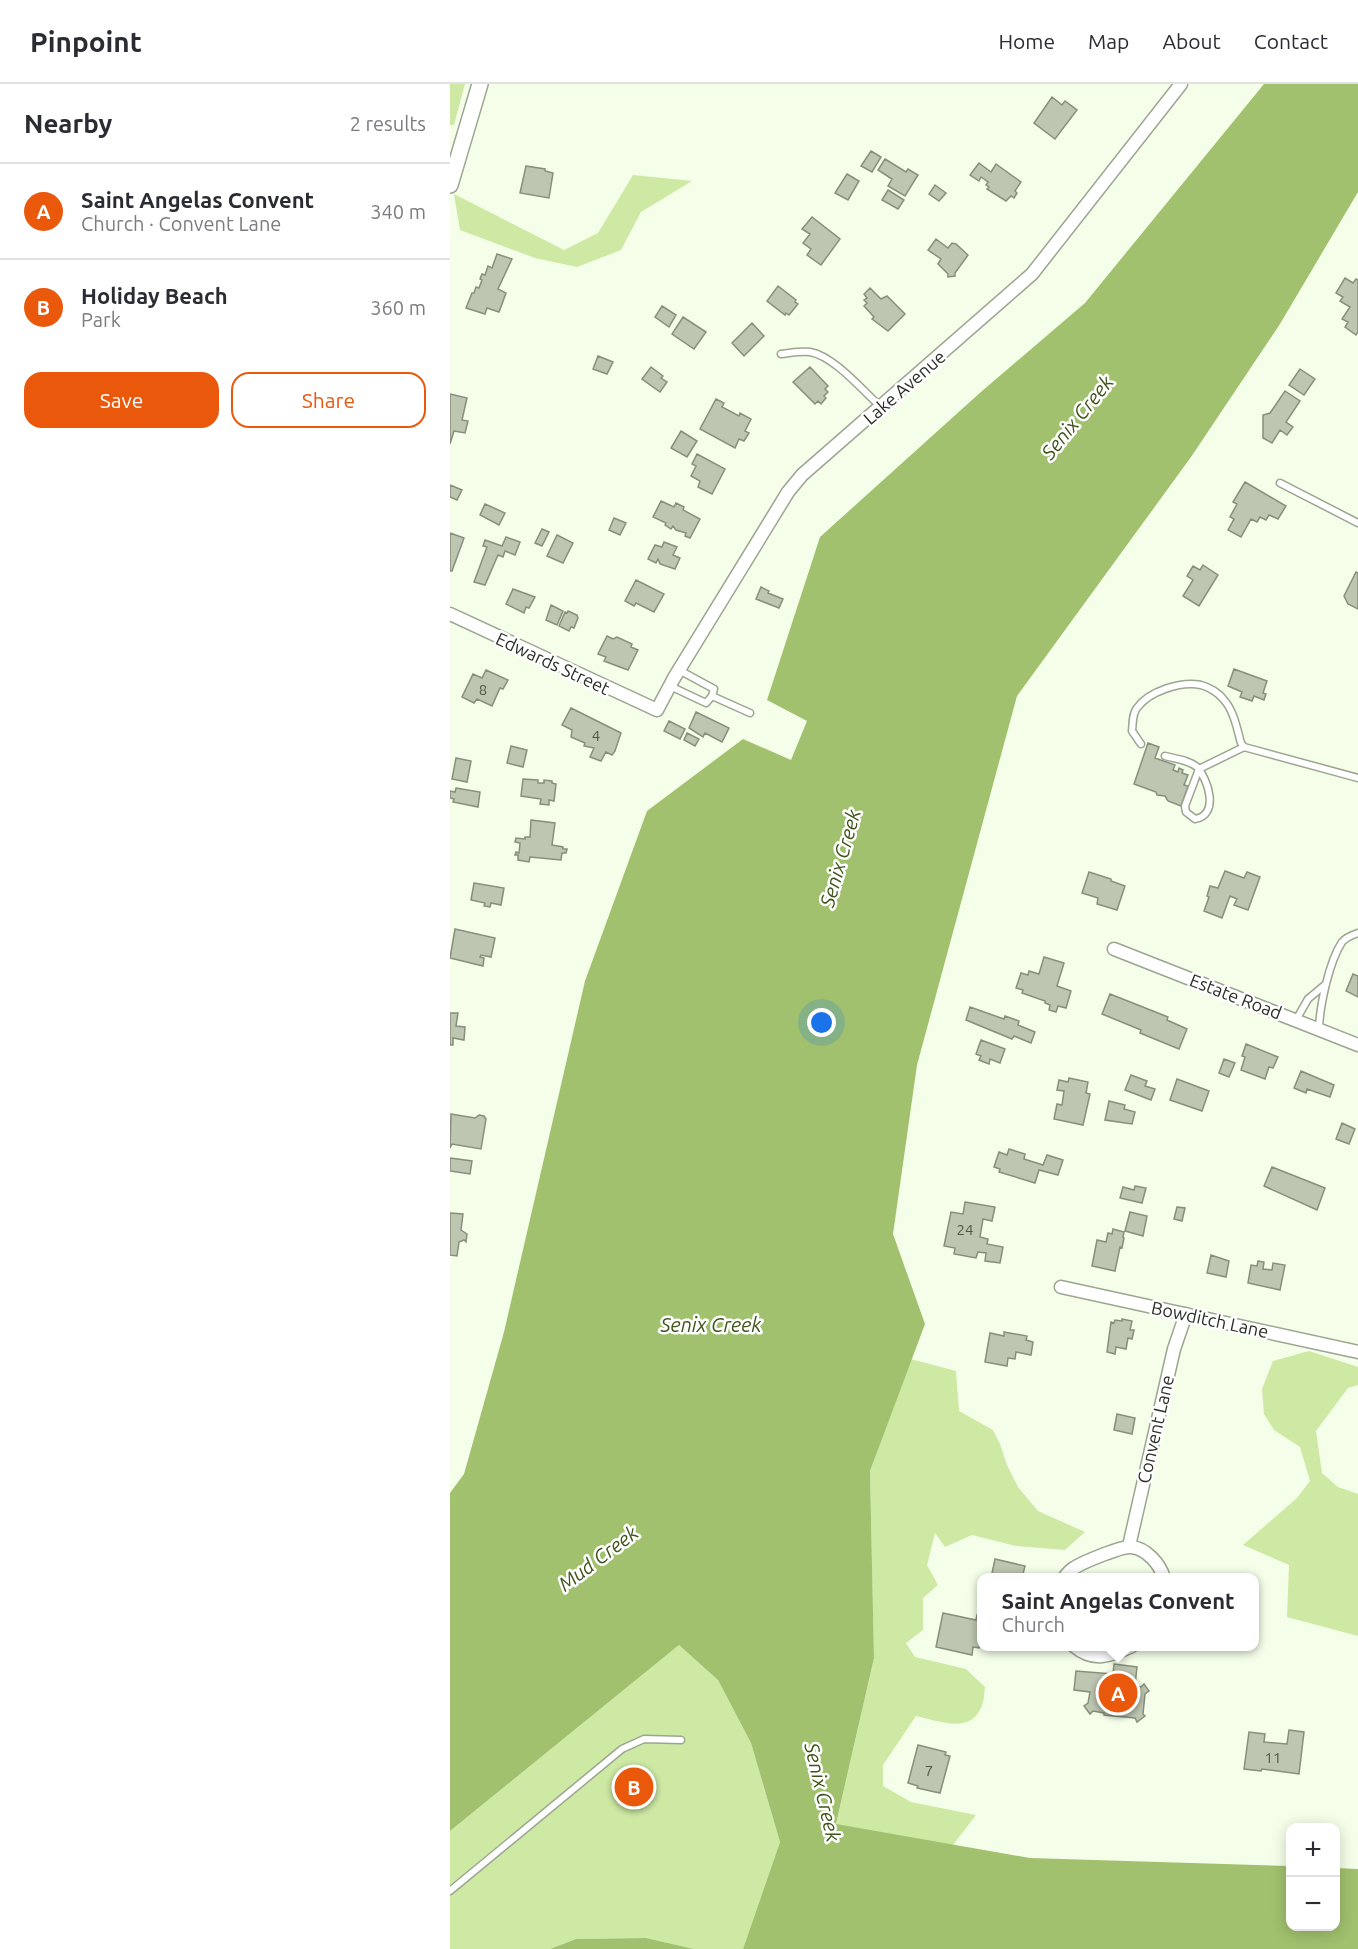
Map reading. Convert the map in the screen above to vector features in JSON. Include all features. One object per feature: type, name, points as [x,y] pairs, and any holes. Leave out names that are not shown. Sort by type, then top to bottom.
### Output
[{"type":"street","points":[[450,185],[480,84]]},
{"type":"street","name":"Lake Avenue","points":[[657,710],[788,492],[802,475],[1032,274],[1181,84]]},
{"type":"street","name":"Edwards Street","points":[[450,614],[657,710]]},
{"type":"street","name":"Estate Road","points":[[1114,949],[1358,1044]]},
{"type":"street","name":"Bowditch Lane","points":[[1061,1287],[1358,1352]]},
{"type":"street","name":"Convent Lane","points":[[1128,1546],[1174,1349],[1186,1314]]},
{"type":"street","points":[[1068,1573],[1085,1562],[1128,1546],[1138,1548],[1154,1560],[1161,1573]]},
{"type":"street","points":[[1079,1651],[1084,1655],[1098,1658],[1120,1651]]},
{"type":"lane","points":[[781,354],[810,352],[821,356],[834,364],[881,407]]},
{"type":"lane","points":[[1280,483],[1358,523]]},
{"type":"lane","points":[[670,686],[706,703],[712,696],[714,689],[679,670]]},
{"type":"lane","points":[[1141,744],[1132,731],[1137,708],[1147,698],[1166,690],[1199,684],[1224,699],[1244,747]]},
{"type":"lane","points":[[712,696],[750,713]]},
{"type":"lane","points":[[1166,756],[1191,762],[1199,769],[1209,795],[1210,806],[1204,815],[1195,819],[1186,812],[1185,806],[1199,769],[1244,747],[1358,777]]},
{"type":"lane","points":[[1319,1029],[1326,984],[1343,941],[1348,936],[1358,933]]},
{"type":"lane","points":[[1296,1020],[1308,999],[1326,984]]},
{"type":"lane","points":[[450,1891],[622,1749],[644,1739],[681,1740]]},
{"type":"shaded area","points":[[450,84],[465,84],[454,125],[450,125]]},
{"type":"shaded area","points":[[633,175],[692,181],[641,212],[621,250],[577,267],[535,258],[460,230],[454,194],[564,250],[598,233]]},
{"type":"shaded area","points":[[1309,1351],[1358,1367],[1358,1385],[1348,1388],[1316,1431],[1322,1473],[1338,1487],[1358,1494],[1358,1636],[1287,1617],[1289,1565],[1243,1545],[1297,1498],[1310,1481],[1300,1447],[1274,1430],[1264,1414],[1262,1389],[1273,1361]]},
{"type":"shaded area","points":[[911,1359],[956,1371],[959,1411],[993,1430],[1018,1487],[1038,1511],[1085,1532],[1065,1550],[1016,1546],[972,1535],[945,1547],[935,1533],[927,1565],[938,1585],[923,1598],[923,1630],[906,1643],[915,1657],[966,1669],[985,1687],[983,1702],[975,1717],[960,1724],[916,1716],[883,1765],[883,1786],[911,1802],[976,1815],[953,1845],[836,1825],[874,1658],[870,1471]]},
{"type":"shaded area","points":[[679,1645],[718,1680],[751,1743],[780,1842],[743,1949],[694,1949],[646,1938],[576,1939],[550,1949],[450,1949],[450,1831]]},
{"type":"water","name":"Senix Creek","points":[[1264,84],[1358,84],[1358,192],[1280,324],[1191,457],[1017,696],[917,1065],[893,1234],[925,1324],[870,1471],[874,1658],[836,1824],[1030,1858],[1286,1866],[1286,1931],[1340,1931],[1340,1868],[1358,1869],[1358,1949],[743,1949],[780,1842],[751,1743],[718,1680],[679,1645],[450,1831],[450,1493],[464,1474],[504,1332],[585,981],[647,811],[743,739],[791,760],[807,721],[767,700],[820,537],[982,391],[1085,303]]},
{"type":"water","points":[[646,1938],[694,1949],[550,1949],[576,1939]]},
{"type":"building","points":[[1052,97],[1062,105],[1065,101],[1077,110],[1055,139],[1034,123]]},
{"type":"building","points":[[871,151],[881,157],[872,172],[861,166]]},
{"type":"building","points":[[885,159],[906,172],[908,169],[918,175],[905,196],[888,186],[892,179],[878,170]]},
{"type":"building","points":[[979,163],[991,172],[996,164],[1021,182],[1015,191],[1017,193],[1014,198],[1011,196],[1006,201],[987,189],[988,182],[981,177],[979,181],[970,175]]},
{"type":"building","points":[[526,166],[545,169],[553,173],[549,198],[520,193]]},
{"type":"building","points":[[847,174],[859,181],[848,200],[835,193]]},
{"type":"building","points":[[935,185],[946,193],[939,201],[929,194]]},
{"type":"building","points":[[888,190],[904,200],[898,209],[882,200]]},
{"type":"building","points":[[812,217],[840,239],[821,265],[807,255],[811,249],[803,243],[810,234],[802,229]]},
{"type":"building","points":[[936,239],[948,248],[952,243],[956,244],[968,255],[955,276],[948,277],[948,274],[938,264],[941,259],[928,250]]},
{"type":"building","points":[[497,254],[512,259],[498,289],[506,293],[499,312],[487,308],[485,314],[466,308],[472,293],[476,287],[479,288],[482,274],[485,275],[488,266],[492,268]]},
{"type":"building","points":[[1345,278],[1353,283],[1356,279],[1358,280],[1358,332],[1356,335],[1345,327],[1348,322],[1342,319],[1350,307],[1340,301],[1343,297],[1336,293]]},
{"type":"building","points":[[778,286],[798,304],[789,315],[786,313],[785,315],[767,301]]},
{"type":"building","points":[[870,288],[881,299],[887,296],[905,314],[888,331],[872,319],[874,317],[864,306],[867,303],[864,300],[867,298],[864,294]]},
{"type":"building","points":[[662,306],[676,315],[669,327],[655,317]]},
{"type":"building","points":[[683,317],[706,332],[694,349],[672,334]]},
{"type":"building","points":[[752,323],[764,336],[744,356],[732,343]]},
{"type":"building","points":[[598,356],[613,362],[607,374],[593,369]]},
{"type":"building","points":[[651,367],[667,382],[660,392],[642,379]]},
{"type":"building","points":[[810,367],[828,386],[825,389],[828,392],[824,396],[826,398],[821,404],[818,401],[815,404],[793,382]]},
{"type":"building","points":[[1300,369],[1315,379],[1304,395],[1289,385]]},
{"type":"building","points":[[1285,391],[1300,401],[1286,422],[1293,427],[1287,435],[1280,430],[1272,443],[1263,438],[1263,415],[1270,413]]},
{"type":"building","points":[[450,394],[467,398],[462,420],[468,421],[465,433],[454,431],[450,444]]},
{"type":"building","points":[[716,399],[724,403],[722,407],[739,416],[740,413],[751,419],[745,431],[749,433],[744,441],[739,439],[735,448],[700,429]]},
{"type":"building","points":[[681,431],[697,441],[687,457],[671,448]]},
{"type":"building","points":[[697,454],[725,469],[712,494],[698,487],[700,481],[691,476],[696,466],[692,464]]},
{"type":"building","points":[[1245,482],[1286,506],[1278,519],[1269,515],[1266,520],[1260,517],[1257,522],[1251,519],[1241,537],[1228,530],[1234,519],[1230,517],[1237,504],[1233,502]]},
{"type":"building","points":[[450,485],[462,490],[457,500],[450,497]]},
{"type":"building","points":[[661,501],[674,507],[676,503],[684,507],[683,510],[700,519],[690,538],[685,536],[686,533],[676,530],[673,526],[671,529],[665,525],[666,523],[653,517]]},
{"type":"building","points":[[485,504],[505,513],[499,525],[480,515]]},
{"type":"building","points":[[614,518],[626,523],[620,535],[609,530]]},
{"type":"building","points":[[542,529],[549,532],[542,546],[535,543]]},
{"type":"building","points":[[450,533],[464,538],[452,571],[450,571]]},
{"type":"building","points":[[557,535],[573,543],[563,563],[547,556]]},
{"type":"building","points":[[506,537],[520,542],[515,555],[505,551],[503,557],[498,555],[485,585],[474,582],[487,547],[483,546],[485,540],[502,546]]},
{"type":"building","points":[[664,542],[677,547],[673,555],[680,558],[675,569],[660,564],[658,559],[656,563],[648,559],[655,545],[662,547]]},
{"type":"building","points":[[1203,565],[1218,575],[1199,606],[1183,596],[1193,580],[1187,576],[1193,566],[1200,570]]},
{"type":"building","points":[[1356,572],[1358,573],[1358,609],[1348,604],[1344,596]]},
{"type":"building","points":[[636,580],[664,594],[654,612],[636,603],[634,606],[625,601]]},
{"type":"building","points":[[761,587],[769,591],[768,593],[783,599],[779,608],[756,599]]},
{"type":"building","points":[[513,589],[535,597],[524,613],[506,604]]},
{"type":"building","points":[[551,605],[563,611],[557,625],[546,620]]},
{"type":"building","points":[[565,612],[577,615],[578,618],[574,628],[571,627],[569,631],[559,626]]},
{"type":"building","points":[[607,636],[613,639],[617,637],[632,644],[631,647],[638,650],[628,670],[604,661],[606,657],[598,654]]},
{"type":"building","points":[[1234,669],[1267,681],[1263,693],[1266,694],[1264,700],[1254,696],[1252,701],[1240,697],[1242,692],[1228,686]]},
{"type":"building","points":[[486,670],[508,680],[503,689],[500,688],[492,706],[477,699],[474,703],[462,697],[473,674],[482,678]]},
{"type":"building","points":[[571,708],[621,733],[612,755],[606,752],[601,761],[590,757],[594,748],[584,746],[585,743],[571,737],[572,730],[562,725]]},
{"type":"building","points":[[696,712],[729,728],[722,742],[705,733],[703,737],[689,728]]},
{"type":"building","points":[[669,721],[685,729],[680,739],[664,731]]},
{"type":"building","points":[[687,733],[699,739],[695,746],[684,740]]},
{"type":"building","points":[[1148,743],[1159,747],[1155,758],[1175,765],[1173,770],[1178,772],[1179,768],[1183,770],[1182,773],[1188,775],[1184,785],[1188,786],[1181,806],[1168,801],[1165,796],[1157,795],[1156,792],[1134,784]]},
{"type":"building","points":[[511,746],[527,750],[523,767],[507,763]]},
{"type":"building","points":[[456,758],[471,761],[467,782],[452,779]]},
{"type":"building","points":[[523,779],[538,780],[538,783],[544,783],[544,780],[552,781],[556,784],[554,801],[549,800],[549,805],[540,804],[541,799],[521,796]]},
{"type":"building","points":[[456,788],[480,792],[478,807],[453,802],[454,799],[450,798],[450,791],[455,792]]},
{"type":"building","points":[[531,820],[555,823],[552,845],[567,849],[566,853],[562,853],[561,860],[530,857],[529,862],[518,860],[518,855],[515,855],[516,852],[519,853],[520,843],[515,842],[516,838],[530,837]]},
{"type":"building","points":[[1225,871],[1244,878],[1247,872],[1260,877],[1248,910],[1234,905],[1237,899],[1230,896],[1222,918],[1204,911],[1210,886],[1218,888]]},
{"type":"building","points":[[1089,872],[1125,886],[1117,910],[1097,904],[1098,898],[1082,893]]},
{"type":"building","points":[[474,883],[504,888],[501,905],[491,903],[490,907],[484,906],[485,903],[471,900]]},
{"type":"building","points":[[455,929],[495,938],[491,957],[481,955],[480,957],[484,958],[483,966],[450,958]]},
{"type":"building","points":[[1044,957],[1064,963],[1057,986],[1071,991],[1066,1008],[1058,1006],[1056,1012],[1049,1010],[1050,1005],[1045,1001],[1022,993],[1023,990],[1016,988],[1021,973],[1028,975],[1029,971],[1039,974]]},
{"type":"building","points":[[1353,974],[1358,976],[1358,997],[1346,991]]},
{"type":"building","points":[[1110,994],[1168,1017],[1167,1020],[1187,1029],[1179,1049],[1102,1014]]},
{"type":"building","points":[[970,1007],[1004,1019],[1005,1016],[1019,1021],[1018,1025],[1035,1032],[1031,1043],[1014,1036],[1012,1039],[966,1020]]},
{"type":"building","points":[[450,1013],[458,1013],[456,1026],[465,1027],[464,1040],[453,1038],[453,1045],[450,1045]]},
{"type":"building","points":[[981,1040],[1005,1049],[1000,1063],[990,1059],[989,1064],[979,1060],[981,1056],[976,1054]]},
{"type":"building","points":[[1246,1044],[1278,1057],[1273,1068],[1269,1067],[1265,1079],[1241,1070]]},
{"type":"building","points":[[1224,1059],[1235,1063],[1229,1077],[1219,1073]]},
{"type":"building","points":[[1301,1071],[1334,1085],[1330,1097],[1307,1089],[1306,1093],[1294,1088]]},
{"type":"building","points":[[1131,1075],[1147,1081],[1145,1086],[1155,1089],[1151,1100],[1125,1090]]},
{"type":"building","points":[[1069,1078],[1088,1082],[1086,1093],[1090,1094],[1083,1125],[1054,1119],[1057,1104],[1062,1105],[1064,1091],[1057,1090],[1059,1080],[1068,1082]]},
{"type":"building","points":[[1177,1079],[1209,1091],[1202,1111],[1170,1100]]},
{"type":"building","points":[[1109,1101],[1125,1105],[1124,1109],[1135,1112],[1132,1124],[1105,1120]]},
{"type":"building","points":[[451,1114],[475,1118],[479,1115],[484,1116],[486,1119],[481,1149],[452,1144],[450,1148]]},
{"type":"building","points":[[1342,1123],[1355,1129],[1349,1144],[1336,1139]]},
{"type":"building","points":[[1009,1149],[1025,1154],[1024,1159],[1043,1165],[1047,1155],[1063,1160],[1058,1175],[1039,1170],[1035,1183],[999,1172],[1000,1169],[994,1167],[999,1152],[1007,1155]]},
{"type":"building","points":[[450,1158],[472,1161],[470,1174],[450,1171]]},
{"type":"building","points":[[1272,1167],[1325,1188],[1317,1210],[1264,1186]]},
{"type":"building","points":[[1135,1186],[1146,1188],[1142,1203],[1120,1198],[1123,1187],[1134,1190]]},
{"type":"building","points":[[965,1202],[995,1207],[992,1221],[983,1219],[980,1237],[988,1239],[987,1244],[1003,1247],[1000,1263],[985,1261],[986,1253],[978,1252],[976,1258],[954,1254],[955,1248],[944,1246],[951,1212],[963,1214]]},
{"type":"building","points":[[1177,1207],[1185,1208],[1182,1221],[1174,1219]]},
{"type":"building","points":[[1130,1212],[1147,1216],[1143,1236],[1125,1231]]},
{"type":"building","points":[[450,1213],[463,1214],[461,1230],[467,1234],[466,1242],[464,1240],[459,1242],[457,1256],[450,1255]]},
{"type":"building","points":[[1113,1229],[1124,1232],[1115,1271],[1092,1266],[1097,1240],[1106,1242],[1108,1233],[1112,1234]]},
{"type":"building","points":[[1211,1255],[1229,1261],[1226,1277],[1207,1273]]},
{"type":"building","points":[[1258,1261],[1264,1262],[1263,1269],[1272,1270],[1273,1263],[1285,1265],[1280,1290],[1248,1283],[1251,1265],[1257,1266]]},
{"type":"building","points":[[1122,1319],[1132,1321],[1130,1330],[1134,1330],[1132,1339],[1128,1338],[1126,1349],[1116,1347],[1115,1354],[1107,1352],[1111,1322],[1122,1321]]},
{"type":"building","points":[[1004,1332],[1027,1336],[1026,1340],[1033,1342],[1031,1355],[1016,1352],[1015,1359],[1008,1358],[1007,1366],[985,1362],[990,1333],[1004,1336]]},
{"type":"building","points":[[1117,1414],[1135,1418],[1132,1434],[1114,1430]]},
{"type":"building","points":[[995,1559],[1025,1566],[1023,1573],[992,1573]]},
{"type":"building","points":[[943,1613],[976,1620],[977,1615],[977,1648],[973,1647],[972,1655],[936,1647]]},
{"type":"building","points":[[1114,1664],[1137,1667],[1135,1686],[1141,1687],[1144,1684],[1149,1691],[1145,1694],[1143,1714],[1145,1716],[1137,1722],[1135,1718],[1104,1715],[1104,1713],[1093,1711],[1090,1714],[1084,1706],[1088,1703],[1090,1692],[1074,1690],[1076,1671],[1113,1674]]},
{"type":"building","points":[[1289,1730],[1304,1732],[1299,1774],[1244,1769],[1249,1732],[1265,1734],[1264,1742],[1287,1744]]},
{"type":"building","points":[[918,1745],[946,1752],[945,1755],[950,1756],[940,1793],[917,1788],[918,1786],[908,1783]]},
{"type":"place","name":"Saint Angelas Convent","points":[[1118,1693]]},
{"type":"place","name":"Holiday Beach","points":[[634,1787]]},
{"type":"water label","name":"Mud Creek","points":[[598,1558]]}]
